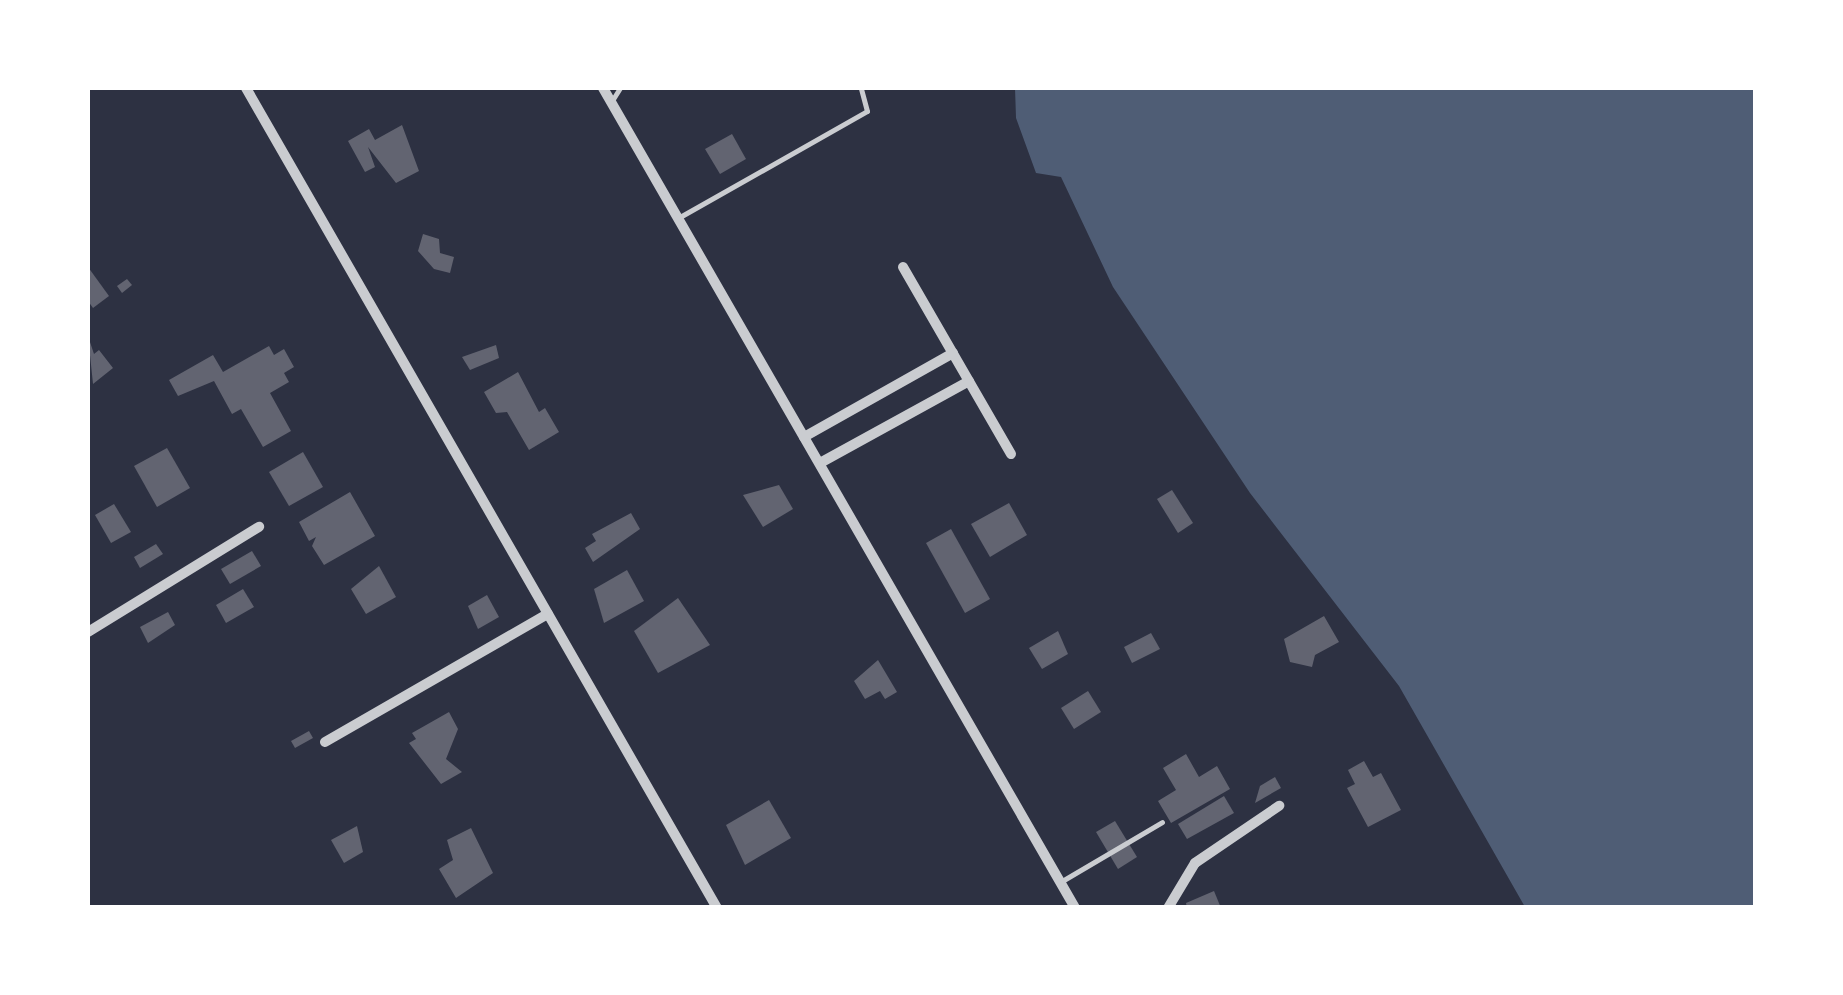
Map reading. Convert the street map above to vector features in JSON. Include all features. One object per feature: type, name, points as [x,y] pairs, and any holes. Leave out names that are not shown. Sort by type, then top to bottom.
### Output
[{"type":"street","points":[[246,88],[717,908]]},
{"type":"street","points":[[603,88],[1072,906]]},
{"type":"street","points":[[903,267],[1011,454]]},
{"type":"street","points":[[804,437],[953,353]]},
{"type":"street","points":[[820,463],[969,380]]},
{"type":"street","points":[[88,632],[259,527]]},
{"type":"street","points":[[325,742],[548,614]]},
{"type":"street","points":[[1168,908],[1195,862],[1279,806]]},
{"type":"lane","points":[[611,101],[620,88]]},
{"type":"lane","points":[[678,218],[867,111],[861,88]]},
{"type":"lane","points":[[1059,883],[1162,822]]},
{"type":"water","points":[[1015,88],[1755,88],[1755,907],[1525,907],[1399,686],[1250,493],[1113,287],[1061,177],[1036,173],[1016,118]]},
{"type":"building","points":[[402,125],[419,171],[396,183],[368,147],[375,167],[365,172],[348,141],[369,129],[375,140]]},
{"type":"building","points":[[732,134],[746,159],[720,174],[705,149]]},
{"type":"building","points":[[423,234],[439,239],[440,253],[454,257],[450,273],[434,269],[418,251]]},
{"type":"building","points":[[88,267],[109,296],[93,308],[88,301]]},
{"type":"building","points":[[127,279],[132,285],[122,293],[117,286]]},
{"type":"building","points":[[88,336],[94,354],[99,350],[113,368],[93,384]]},
{"type":"building","points":[[496,345],[499,358],[470,370],[462,357]]},
{"type":"building","points":[[269,346],[274,355],[284,349],[294,367],[284,373],[289,382],[270,393],[291,431],[263,447],[241,409],[232,414],[214,381],[178,396],[169,380],[213,355],[223,372]]},
{"type":"building","points":[[518,372],[539,412],[545,408],[559,432],[529,450],[507,412],[496,413],[484,392]]},
{"type":"building","points":[[167,448],[190,488],[157,507],[134,466]]},
{"type":"building","points":[[303,452],[323,487],[289,506],[269,472]]},
{"type":"building","points":[[779,485],[793,509],[763,527],[743,495]]},
{"type":"building","points":[[1172,490],[1193,523],[1178,533],[1157,499]]},
{"type":"building","points":[[350,492],[375,536],[324,565],[312,546],[316,537],[309,541],[299,522]]},
{"type":"building","points":[[1009,503],[1027,535],[990,557],[971,524]]},
{"type":"building","points":[[114,504],[131,532],[111,543],[95,515]]},
{"type":"building","points":[[631,513],[640,529],[593,562],[585,548],[596,541],[592,534]]},
{"type":"building","points":[[951,529],[990,599],[965,613],[926,543]]},
{"type":"building","points":[[156,544],[163,554],[140,568],[134,557]]},
{"type":"building","points":[[252,551],[261,566],[230,584],[221,569]]},
{"type":"building","points":[[379,566],[396,597],[366,614],[351,589]]},
{"type":"building","points":[[627,570],[644,601],[604,623],[594,589]]},
{"type":"building","points":[[243,589],[254,607],[226,623],[216,605]]},
{"type":"building","points":[[487,595],[499,617],[478,629],[468,606]]},
{"type":"building","points":[[678,598],[710,645],[658,673],[634,631]]},
{"type":"building","points":[[168,612],[175,625],[148,643],[140,627]]},
{"type":"building","points":[[1324,616],[1339,642],[1315,655],[1312,667],[1290,662],[1284,639]]},
{"type":"building","points":[[1058,631],[1068,654],[1042,669],[1029,648]]},
{"type":"building","points":[[1151,633],[1160,649],[1132,663],[1124,647]]},
{"type":"building","points":[[878,660],[897,692],[885,699],[880,691],[865,699],[854,681]]},
{"type":"building","points":[[1088,691],[1101,712],[1074,729],[1061,708]]},
{"type":"building","points":[[449,712],[458,729],[446,759],[462,772],[441,784],[409,743],[416,739],[412,733]]},
{"type":"building","points":[[309,731],[313,738],[295,748],[291,741]]},
{"type":"building","points":[[1186,754],[1199,777],[1217,766],[1230,789],[1171,823],[1158,801],[1176,790],[1163,768]]},
{"type":"building","points":[[1364,761],[1373,777],[1381,773],[1401,810],[1368,827],[1347,788],[1355,784],[1348,770]]},
{"type":"building","points":[[1275,777],[1281,788],[1255,803],[1260,786]]},
{"type":"building","points":[[1224,796],[1234,813],[1187,839],[1178,824]]},
{"type":"building","points":[[769,800],[791,838],[745,865],[726,825]]},
{"type":"building","points":[[1115,821],[1137,857],[1118,869],[1096,832]]},
{"type":"building","points":[[357,826],[363,852],[344,863],[331,840]]},
{"type":"building","points":[[471,828],[493,873],[456,898],[439,869],[453,860],[447,840]]},
{"type":"building","points":[[1214,891],[1221,908],[1187,908],[1186,903]]}]
